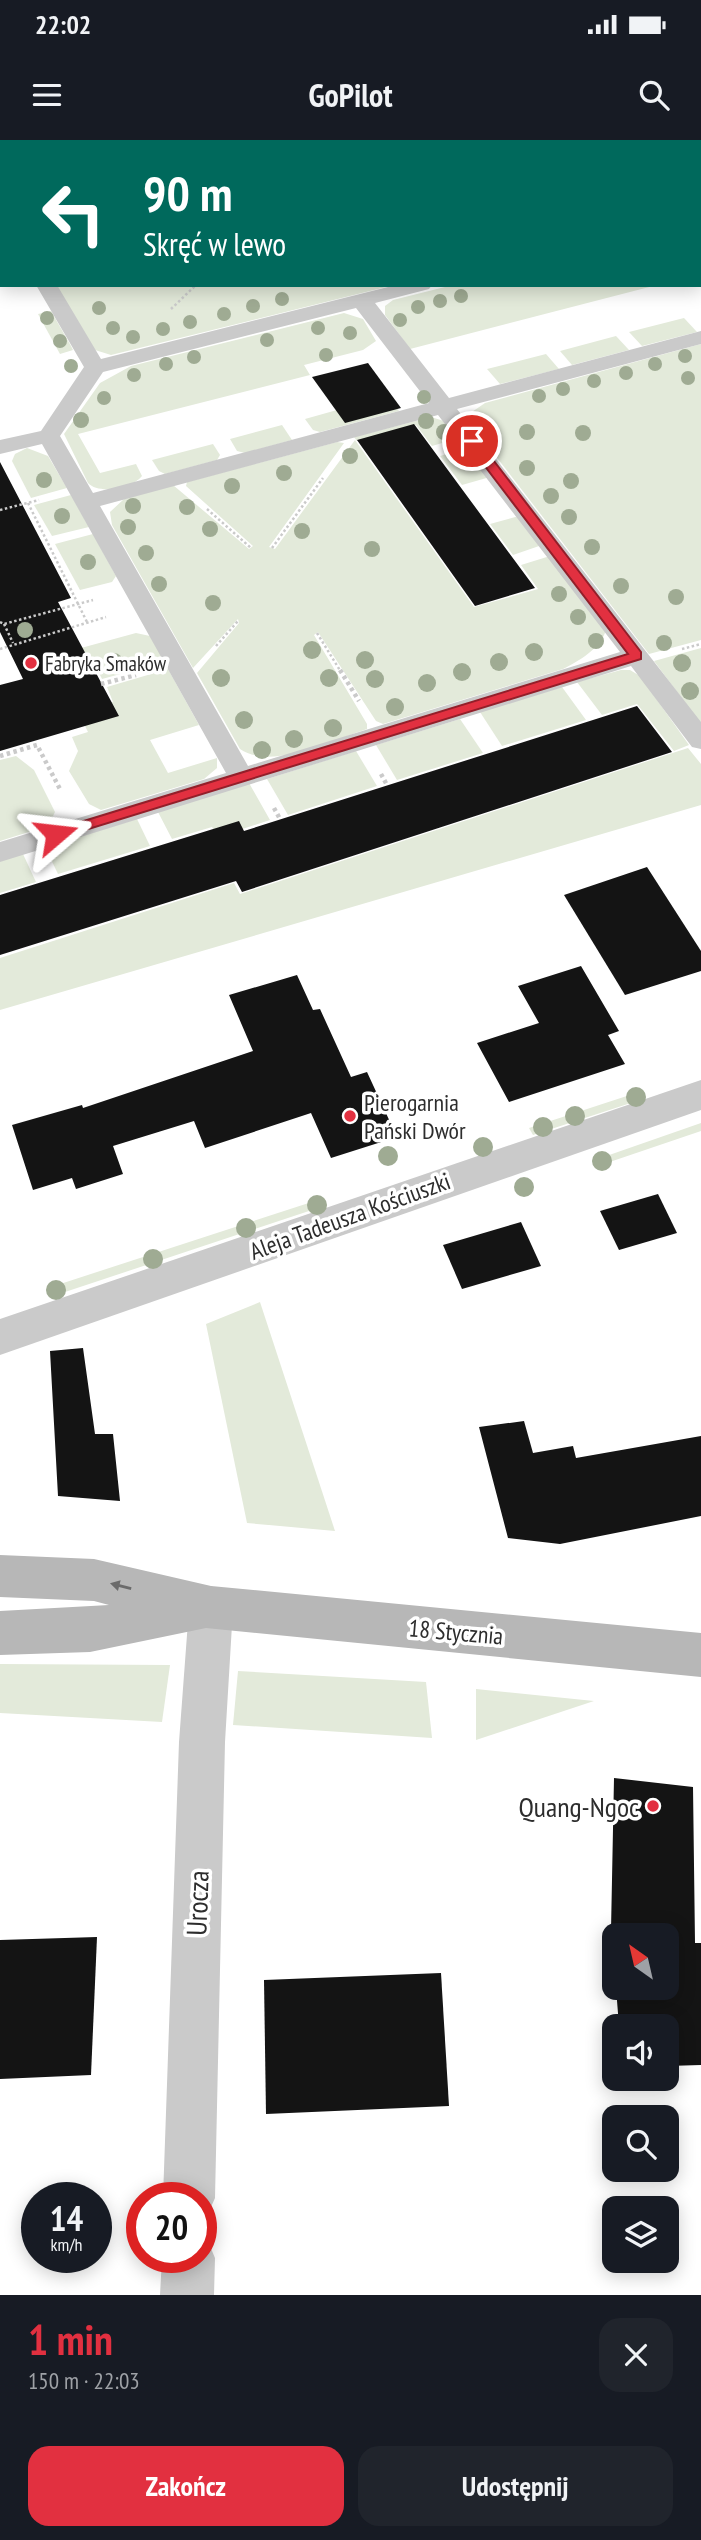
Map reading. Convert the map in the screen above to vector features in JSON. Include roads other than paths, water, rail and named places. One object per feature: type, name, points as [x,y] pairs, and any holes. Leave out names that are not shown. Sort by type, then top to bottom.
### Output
[{"type":"main road","name":"18 Stycznia","points":[[0,1576],[94,1580],[211,1608],[701,1655]]},
{"type":"main road","name":"18 Stycznia","points":[[0,1633],[90,1630],[211,1608]]},
{"type":"street","name":"Aleja Tadeusza Kościuszki","points":[[0,1337],[701,1095]]},
{"type":"street","name":"Urocza","points":[[189,2182],[202,1742],[211,1608]]},
{"type":"street","points":[[187,2295],[188,2273]]},
{"type":"lane","points":[[47,287],[95,367]]},
{"type":"lane","points":[[0,447],[49,436],[95,367],[414,287]]},
{"type":"lane","points":[[362,301],[445,405],[701,740]]},
{"type":"lane","points":[[88,502],[701,337]]},
{"type":"lane","points":[[49,436],[241,776]]},
{"type":"lane","points":[[0,852],[636,656]]},
{"type":"place","name":"Fabryka Smaków","points":[[31,663]]},
{"type":"place","name":"Pierogarnia Pański Dwór","points":[[350,1116]]},
{"type":"place","name":"Quang-Ngoc","points":[[653,1806]]}]
